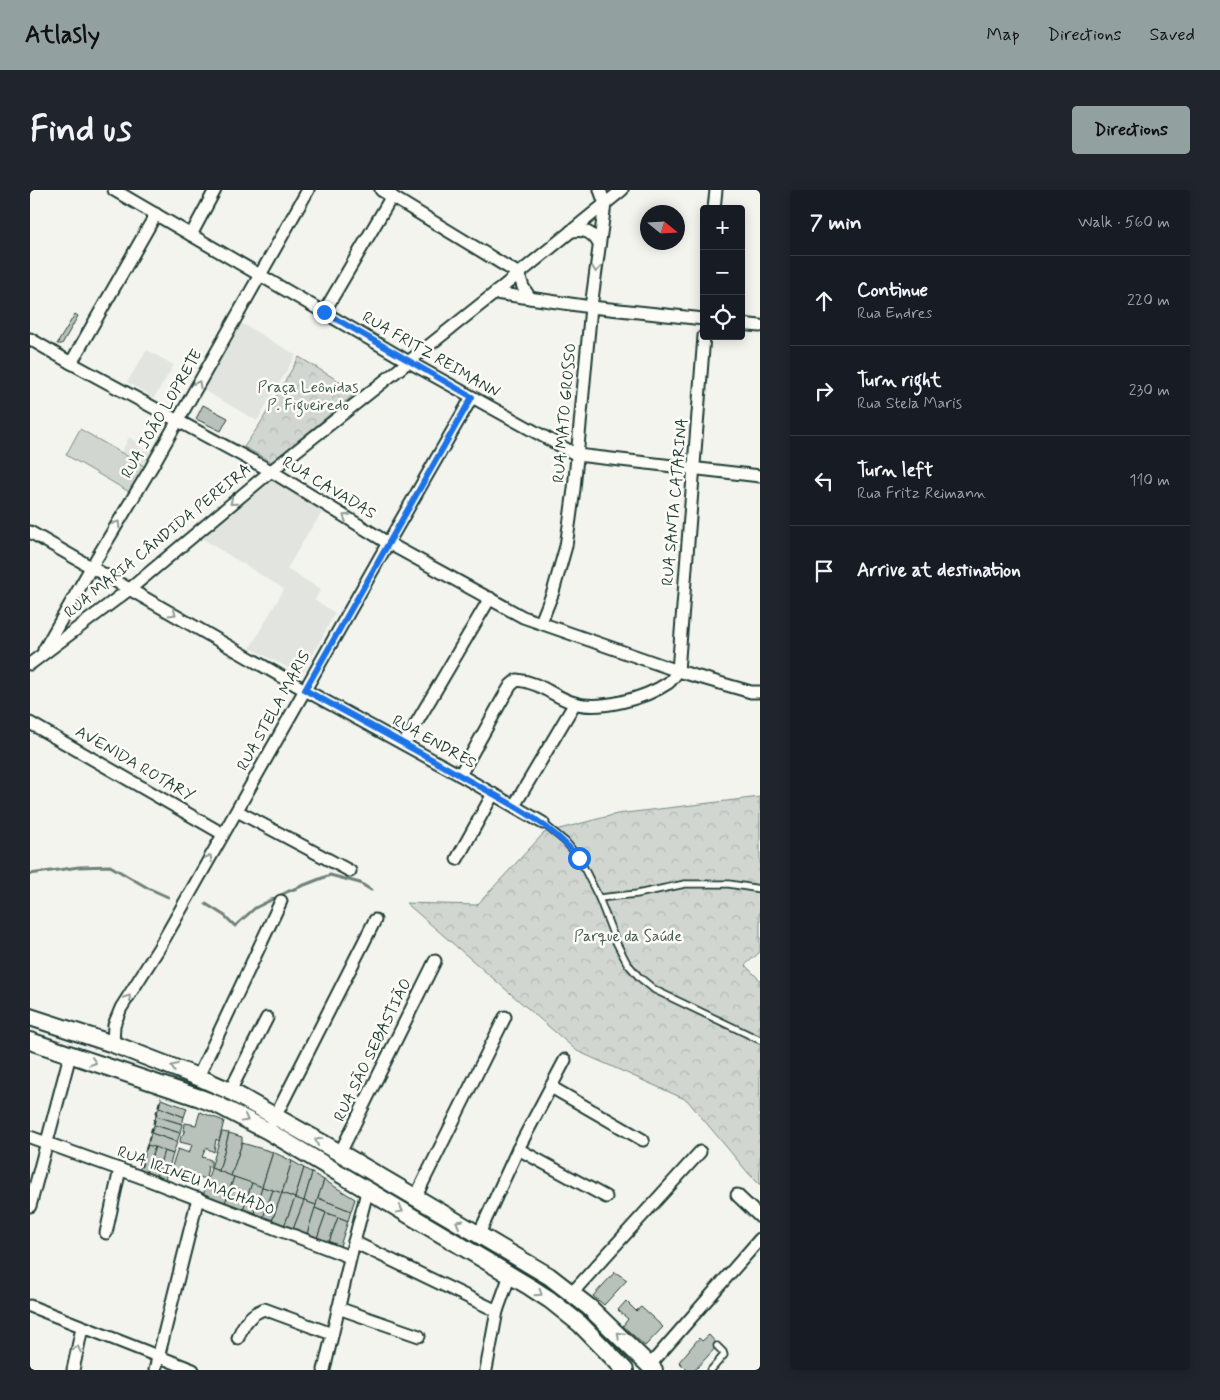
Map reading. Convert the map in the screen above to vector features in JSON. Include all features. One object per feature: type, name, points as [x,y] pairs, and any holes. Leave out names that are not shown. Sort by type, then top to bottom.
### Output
[{"type":"main road","points":[[30,1017],[113,1044],[230,1091],[271,1124],[367,1192],[436,1230],[550,1300],[591,1335],[625,1370]]},
{"type":"main road","points":[[30,1041],[271,1124],[340,1153],[548,1276],[572,1293],[606,1322],[652,1368]]},
{"type":"street","points":[[191,235],[216,190]]},
{"type":"street","name":"RUA JOÃO LOPRETE","points":[[42,653],[151,468],[308,190]]},
{"type":"street","points":[[381,190],[519,274],[523,287],[530,298]]},
{"type":"street","points":[[600,190],[609,197]]},
{"type":"street","name":"RUA MARIA CÂNDIDA PEREIRA","points":[[30,664],[42,653],[131,588],[271,471],[571,232],[609,197],[622,190]]},
{"type":"street","points":[[714,205],[716,190]]},
{"type":"street","name":"RUA FRITZ REIMANN","points":[[120,191],[191,235],[409,362],[577,455]]},
{"type":"street","points":[[324,312],[392,196]]},
{"type":"street","name":"RUA MATO GROSSO","points":[[541,622],[553,592],[566,546],[574,490],[592,307],[600,244],[609,197]]},
{"type":"street","points":[[71,363],[156,214]]},
{"type":"street","points":[[571,232],[585,230],[590,232],[600,244]]},
{"type":"street","points":[[495,293],[592,307],[700,318]]},
{"type":"street","points":[[745,324],[760,326]]},
{"type":"street","name":"RUA CAVADAS","points":[[30,339],[271,471],[388,543],[523,616],[678,671],[746,690],[760,692]]},
{"type":"street","name":"RUA SANTA CATARINA","points":[[678,671],[704,340]]},
{"type":"street","name":"RUA STELA MARIS","points":[[113,1044],[114,1025],[121,1008],[159,948],[472,397]]},
{"type":"street","points":[[577,455],[760,476]]},
{"type":"street","name":"RUA ENDRES","points":[[30,532],[131,588],[305,690],[543,823]]},
{"type":"street","points":[[404,744],[490,598]]},
{"type":"street","points":[[460,775],[503,698],[511,685],[517,680],[530,681],[575,704],[594,706],[616,704],[648,693],[669,682],[678,671]]},
{"type":"street","points":[[514,806],[575,704]]},
{"type":"street","name":"AVENIDA ROTARY","points":[[30,723],[223,834]]},
{"type":"street","points":[[456,859],[493,794]]},
{"type":"street","points":[[237,811],[350,871]]},
{"type":"street","points":[[198,1077],[281,901]]},
{"type":"street","points":[[271,1124],[375,920]]},
{"type":"street","name":"RUA SÃO SEBASTIÃO","points":[[340,1153],[435,961]]},
{"type":"street","points":[[415,1198],[505,1017]]},
{"type":"street","points":[[230,1091],[268,1018]]},
{"type":"street","points":[[30,1206],[70,1055]]},
{"type":"street","points":[[479,1234],[518,1149],[565,1060]]},
{"type":"street","points":[[551,1087],[642,1140]]},
{"type":"street","name":"RUA IRINEU MACHADO","points":[[30,1137],[198,1198],[350,1257]]},
{"type":"street","points":[[518,1149],[606,1197]]},
{"type":"street","points":[[572,1293],[700,1152]]},
{"type":"street","points":[[106,1233],[120,1169]]},
{"type":"street","points":[[324,1370],[367,1192]]},
{"type":"street","points":[[737,1195],[760,1217]]},
{"type":"street","points":[[155,1370],[198,1198]]},
{"type":"street","points":[[652,1368],[760,1239]]},
{"type":"street","points":[[354,1242],[497,1311]]},
{"type":"street","points":[[486,1370],[497,1311],[510,1275]]},
{"type":"street","points":[[30,1306],[193,1370]]},
{"type":"street","points":[[338,1308],[419,1336]]},
{"type":"street","points":[[238,1338],[248,1320],[258,1311],[264,1309],[332,1334]]},
{"type":"street","points":[[73,1370],[82,1328]]},
{"type":"lane","name":"RUA ENDRES","points":[[543,823],[566,842],[579,858],[599,898],[616,942],[628,963],[639,977],[656,990],[760,1040]]},
{"type":"lane","points":[[599,898],[638,894],[685,884],[729,884],[760,889]]},
{"type":"lane","points":[[711,1370],[724,1355],[717,1346]]},
{"type":"path","points":[[138,1176],[165,1086]]},
{"type":"shaded area","points":[[238,321],[296,355],[257,421],[200,388]]},
{"type":"shaded area","points":[[147,350],[174,365],[154,398],[127,382]]},
{"type":"shaded area","points":[[129,437],[137,442],[136,445],[149,452],[150,450],[156,453],[148,467],[130,455],[129,457],[121,453]]},
{"type":"shaded area","points":[[271,474],[324,510],[287,569],[321,589],[315,600],[335,613],[302,675],[250,648],[284,589],[201,538]]},
{"type":"green space","name":"Praça Leônidas P. Figueiredo","points":[[299,357],[357,392],[272,462],[244,447],[260,424]]},
{"type":"green space","points":[[80,429],[146,467],[131,493],[66,455]]},
{"type":"green space","name":"Parque da Saúde","points":[[760,797],[760,952],[745,965],[760,980],[760,1185],[687,1100],[577,1051],[406,903],[477,905],[544,833],[617,814]]},
{"type":"building","points":[[75,314],[78,316],[62,344],[57,344]]},
{"type":"building","points":[[203,405],[228,418],[221,431],[196,419]]},
{"type":"building","points":[[161,1099],[187,1108],[184,1117],[159,1107]]},
{"type":"building","points":[[159,1107],[184,1117],[182,1124],[156,1116]]},
{"type":"building","points":[[200,1112],[224,1121],[219,1141],[216,1139],[214,1152],[206,1148],[202,1157],[211,1160],[211,1168],[208,1166],[206,1179],[171,1169],[178,1149],[189,1153],[192,1145],[180,1142],[181,1136],[186,1131],[184,1131],[185,1123],[196,1125]]},
{"type":"building","points":[[156,1116],[182,1124],[180,1133],[154,1125]]},
{"type":"building","points":[[154,1125],[180,1133],[177,1142],[151,1133]]},
{"type":"building","points":[[222,1132],[229,1133],[219,1171],[211,1168]]},
{"type":"building","points":[[151,1133],[177,1142],[173,1154],[147,1145]]},
{"type":"building","points":[[229,1133],[242,1137],[242,1143],[231,1176],[219,1171]]},
{"type":"building","points":[[242,1143],[273,1152],[262,1187],[231,1176]]},
{"type":"building","points":[[147,1145],[155,1147],[145,1176],[138,1174]]},
{"type":"building","points":[[155,1147],[164,1151],[155,1180],[145,1176]]},
{"type":"building","points":[[164,1151],[173,1154],[164,1183],[155,1180]]},
{"type":"building","points":[[273,1152],[292,1161],[282,1193],[262,1187]]},
{"type":"building","points":[[292,1161],[304,1168],[295,1198],[282,1193]]},
{"type":"building","points":[[211,1168],[234,1177],[224,1206],[203,1196]]},
{"type":"building","points":[[304,1168],[312,1173],[304,1201],[295,1198]]},
{"type":"building","points":[[312,1173],[324,1180],[316,1205],[304,1201]]},
{"type":"building","points":[[234,1177],[252,1183],[242,1213],[224,1206]]},
{"type":"building","points":[[324,1180],[355,1199],[351,1211],[318,1198]]},
{"type":"building","points":[[252,1183],[262,1187],[253,1216],[242,1213]]},
{"type":"building","points":[[262,1187],[273,1190],[262,1221],[253,1216]]},
{"type":"building","points":[[273,1190],[282,1193],[271,1224],[262,1221]]},
{"type":"building","points":[[282,1193],[295,1198],[283,1229],[271,1224]]},
{"type":"building","points":[[295,1198],[304,1201],[292,1232],[283,1229]]},
{"type":"building","points":[[318,1198],[351,1211],[348,1221],[315,1208]]},
{"type":"building","points":[[304,1201],[316,1205],[306,1237],[292,1232]]},
{"type":"building","points":[[315,1208],[326,1213],[316,1241],[306,1237]]},
{"type":"building","points":[[326,1213],[338,1217],[328,1245],[316,1241]]},
{"type":"building","points":[[338,1217],[348,1221],[339,1249],[328,1245]]},
{"type":"building","points":[[615,1272],[627,1280],[604,1305],[593,1296]]},
{"type":"building","points":[[626,1301],[636,1311],[641,1307],[663,1327],[645,1346],[623,1326],[628,1319],[618,1310]]},
{"type":"building","points":[[709,1335],[718,1345],[695,1370],[687,1370],[679,1362],[699,1338],[702,1341]]},
{"type":"waterway","points":[[30,874],[79,867],[110,866],[168,897]]},
{"type":"waterway","points":[[206,904],[225,916],[235,926],[255,908],[289,891],[330,875],[360,883],[371,890]]},
{"type":"route","points":[[324,312],[472,397],[305,690],[543,823],[566,842],[579,858]]}]
